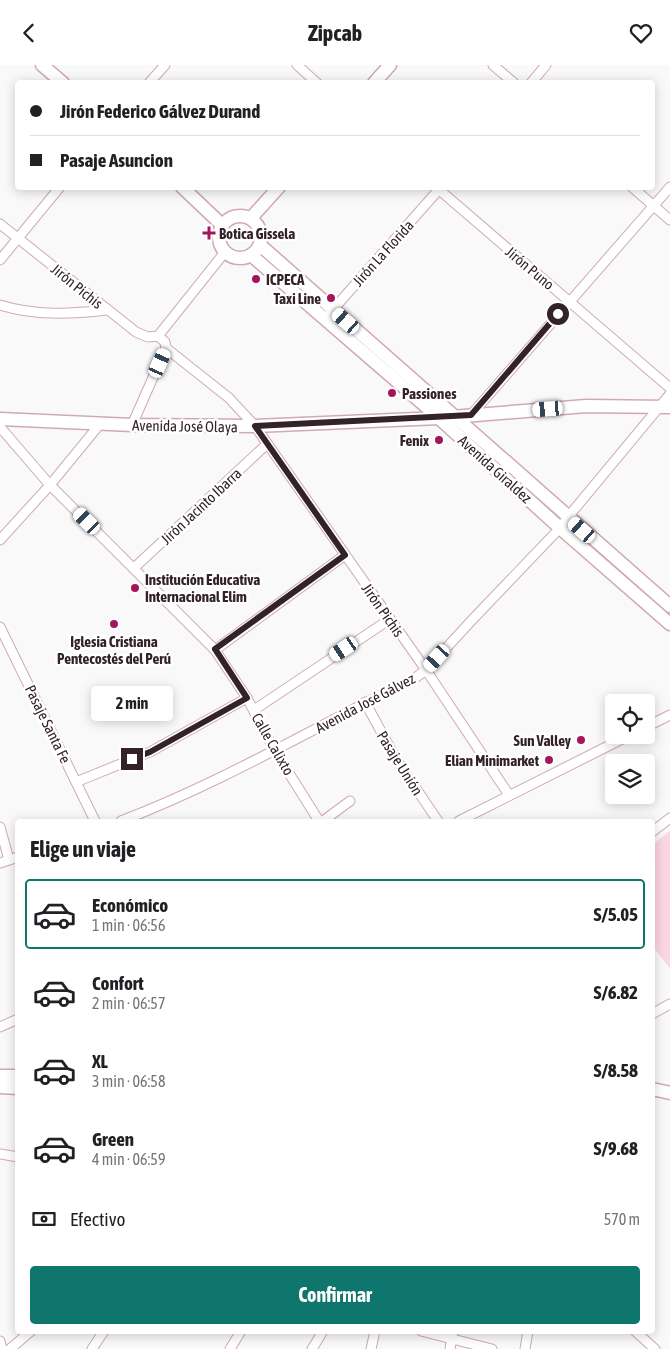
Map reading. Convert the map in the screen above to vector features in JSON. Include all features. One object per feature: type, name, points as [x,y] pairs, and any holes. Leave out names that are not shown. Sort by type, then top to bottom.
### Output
[{"type":"street","points":[[42,65],[60,80]]},
{"type":"street","points":[[152,80],[165,65]]},
{"type":"street","points":[[297,65],[314,80]]},
{"type":"street","points":[[377,80],[390,65]]},
{"type":"street","points":[[493,65],[510,80]]},
{"type":"street","points":[[534,80],[546,65]]},
{"type":"street","points":[[471,415],[670,187]]},
{"type":"street","points":[[0,260],[58,190]]},
{"type":"street","points":[[185,190],[219,222],[219,240],[225,252],[237,258],[251,255],[260,245],[260,231],[251,218],[241,216],[219,222]]},
{"type":"street","points":[[251,218],[276,190]]},
{"type":"street","name":"Jirón La Florida","points":[[329,314],[436,190]]},
{"type":"street","name":"Jirón Puno","points":[[440,190],[670,387]]},
{"type":"street","points":[[635,190],[670,220]]},
{"type":"street","name":"Jirón Pichis","points":[[0,224],[136,333],[148,337],[158,336],[165,342],[166,348],[229,398],[255,426],[426,671],[509,795]]},
{"type":"street","name":"Avenida Giraldez","points":[[260,245],[329,314],[439,418],[564,523],[670,606]]},
{"type":"street","points":[[158,336],[225,252]]},
{"type":"street","name":"Avenida Giraldez","points":[[251,255],[329,314],[454,416],[670,624]]},
{"type":"street","points":[[0,305],[30,312],[52,314],[107,310]]},
{"type":"street","points":[[132,425],[166,348]]},
{"type":"street","name":"Avenida José Gálvez","points":[[125,819],[168,803],[276,751],[426,671],[564,523],[665,407],[670,394]]},
{"type":"street","name":"Avenida José Olaya","points":[[0,419],[132,425],[255,426],[439,418],[586,406],[665,407]]},
{"type":"street","points":[[0,540],[50,485],[100,424]]},
{"type":"street","name":"Calle Calixto","points":[[0,427],[50,485],[215,649],[247,698],[276,751],[320,819]]},
{"type":"street","name":"Jirón Jacinto Ibarra","points":[[134,568],[267,444]]},
{"type":"street","points":[[215,649],[345,555]]},
{"type":"street","points":[[254,710],[390,619]]},
{"type":"street","name":"Pasaje Santa Fe","points":[[0,627],[94,819]]},
{"type":"street","points":[[76,782],[150,752],[247,698]]},
{"type":"street","name":"Pasaje Unión","points":[[365,703],[396,759],[437,819]]},
{"type":"street","points":[[655,722],[670,715]]},
{"type":"street","points":[[462,819],[612,744]]},
{"type":"street","points":[[324,819],[350,801]]},
{"type":"street","points":[[655,829],[670,818]]},
{"type":"street","points":[[0,827],[9,860]]},
{"type":"street","points":[[655,1012],[670,1004]]},
{"type":"street","points":[[0,1027],[15,1020]]},
{"type":"street","points":[[0,1076],[15,1076]]},
{"type":"street","points":[[0,1087],[15,1088]]},
{"type":"street","points":[[655,1090],[670,1093]]},
{"type":"street","points":[[0,1154],[15,1156]]},
{"type":"street","points":[[10,1349],[28,1334]]},
{"type":"street","points":[[92,1349],[102,1334]]},
{"type":"street","points":[[230,1349],[239,1334]]},
{"type":"street","points":[[312,1349],[321,1334]]},
{"type":"street","points":[[371,1349],[374,1334]]},
{"type":"street","points":[[525,1349],[528,1334]]},
{"type":"street","points":[[638,1334],[655,1349]]},
{"type":"street","points":[[450,1349],[452,1335],[492,1349]]},
{"type":"street","points":[[0,1341],[2,1349]]},
{"type":"shaded area","points":[[670,831],[670,968],[655,949],[655,842]]},
{"type":"place","name":"Botica Gissela","points":[[209,233]]},
{"type":"place","name":"ICPECA","points":[[256,279]]},
{"type":"place","name":"Taxi Line","points":[[331,298]]},
{"type":"place","name":"Passiones","points":[[392,393]]},
{"type":"place","name":"Fenix","points":[[439,440]]},
{"type":"place","name":"Institución Educativa Internacional Elim","points":[[135,588]]},
{"type":"place","name":"Iglesia Cristiana Pentecostés del Perú","points":[[114,624]]},
{"type":"place","name":"Sun Valley","points":[[581,740]]},
{"type":"place","name":"Elian Minimarket","points":[[549,760]]},
{"type":"route","points":[[132,759],[150,752],[247,698],[215,649],[345,555],[255,426],[471,415],[558,314]]}]
